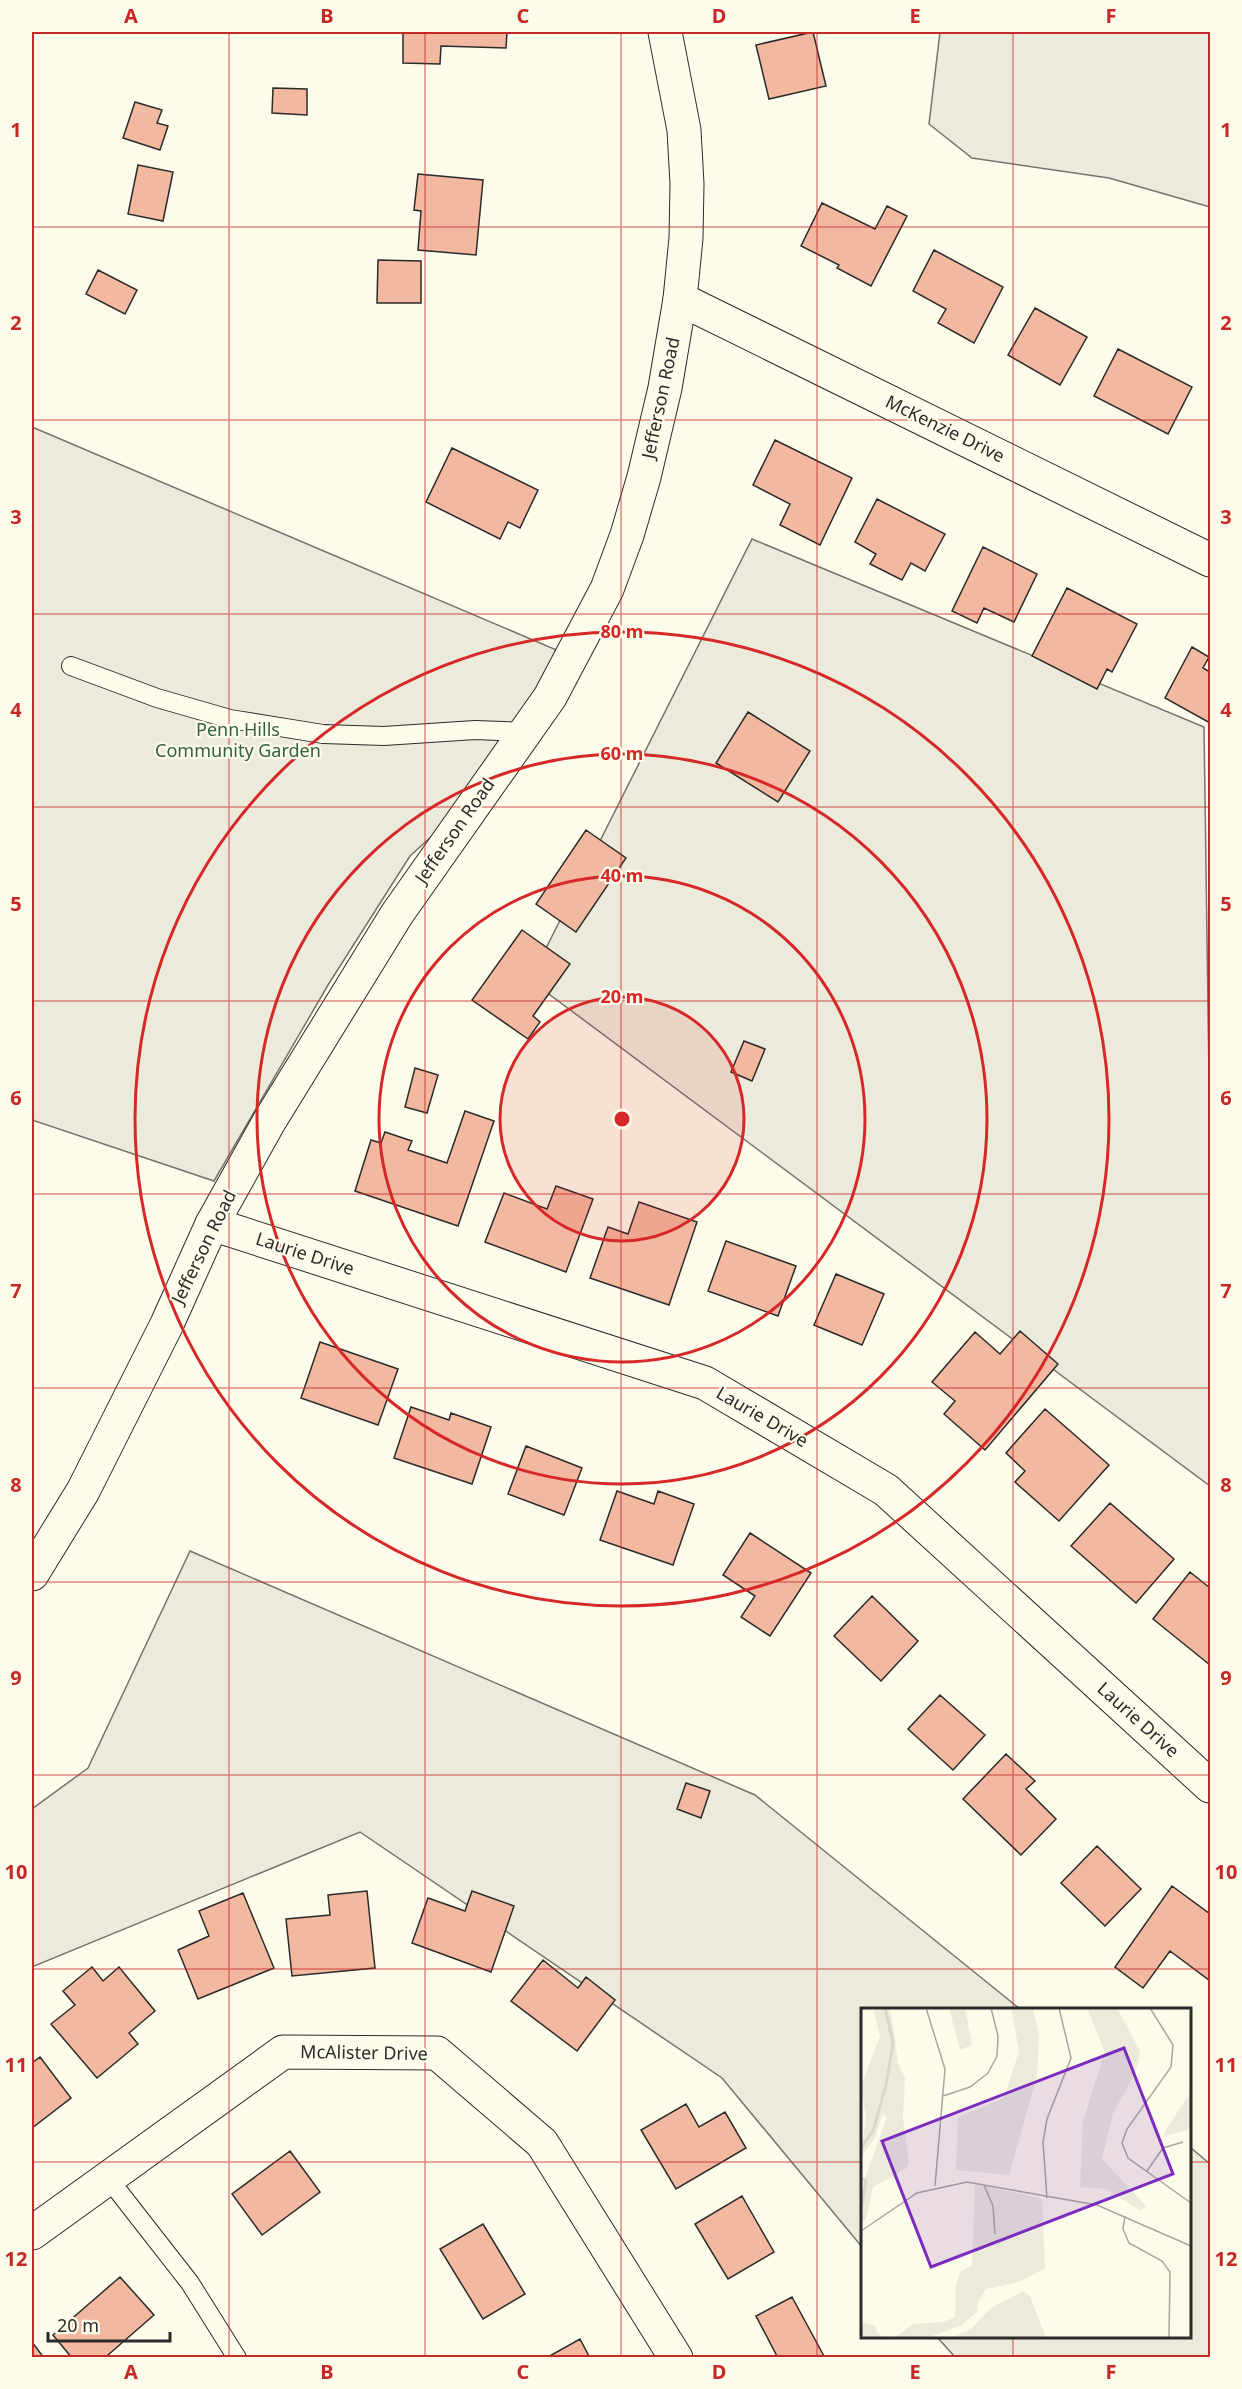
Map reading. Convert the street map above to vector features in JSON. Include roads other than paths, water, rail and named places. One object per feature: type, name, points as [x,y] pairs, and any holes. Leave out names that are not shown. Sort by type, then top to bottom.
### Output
[{"type":"street","name":"Jefferson Road","points":[[32,1574],[83,1491],[167,1324],[212,1224],[270,1120],[385,933],[550,697],[607,589],[627,535],[665,388],[681,298],[686,238],[687,184],[684,130],[665,32]]},
{"type":"street","name":"McKenzie Drive","points":[[681,298],[1210,560]]},
{"type":"street","name":"Laurie Drive","points":[[212,1224],[705,1383],[886,1490],[1210,1786]]},
{"type":"street","name":"McAlister Drive","points":[[32,2233],[283,2052],[437,2053],[542,2144],[676,2358]]},
{"type":"lane","points":[[71,666],[157,698],[230,719],[323,734],[384,736],[475,730],[526,732]]},
{"type":"lane","points":[[108,2178],[190,2283],[237,2358]]},
{"type":"park label","name":"Penn Hills Community Garden","points":[[238,740]]}]
